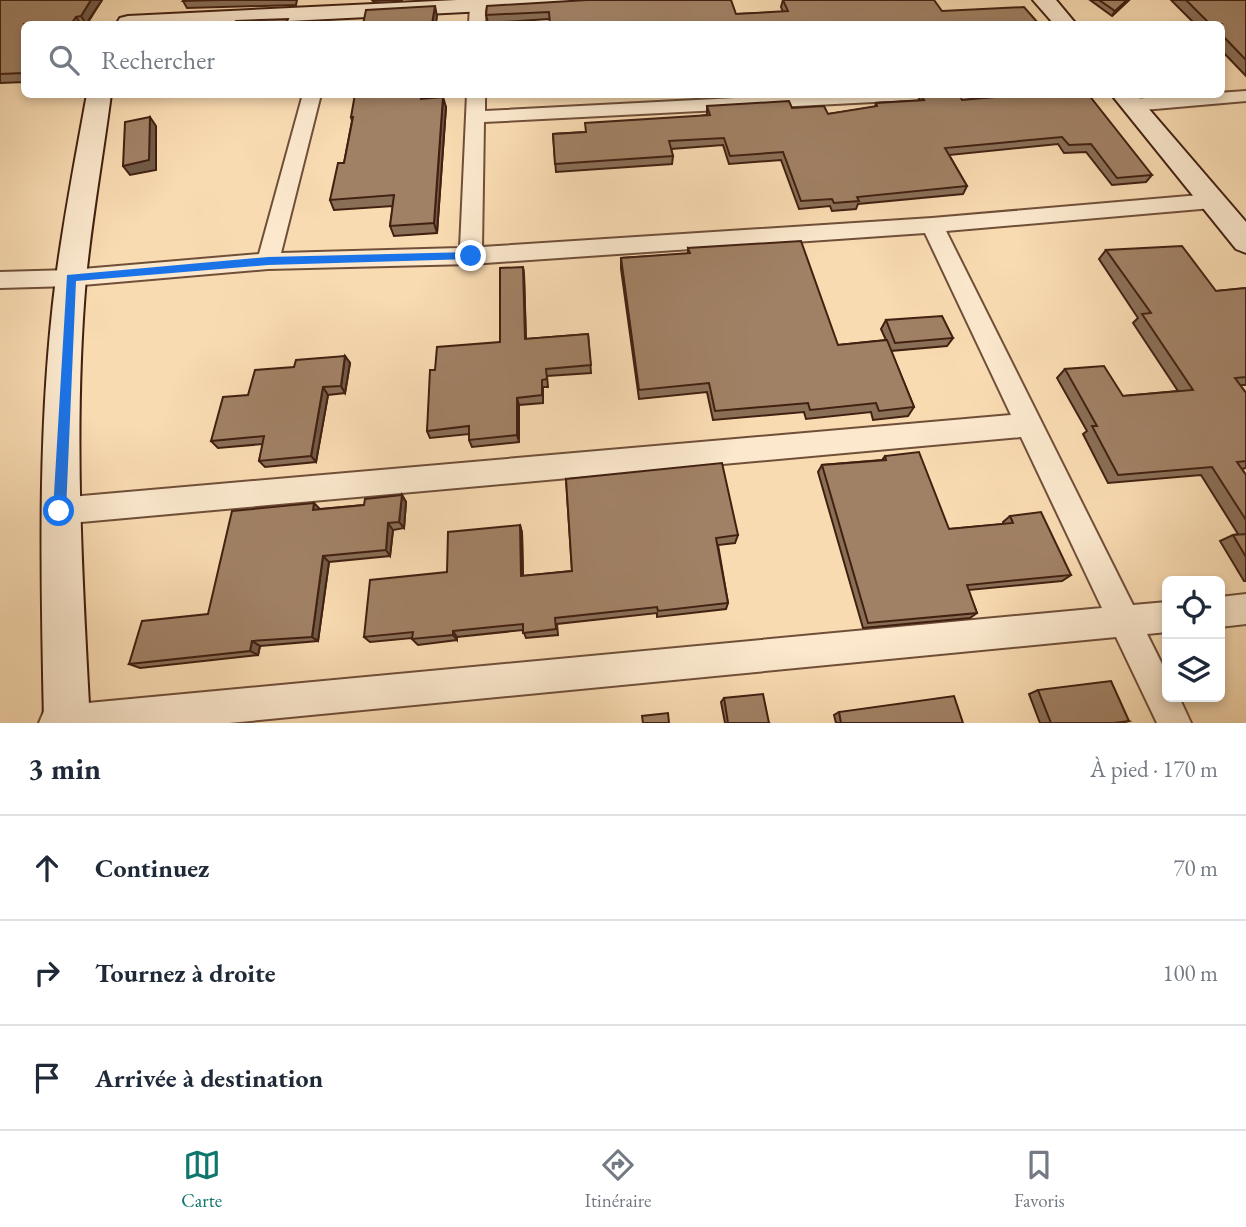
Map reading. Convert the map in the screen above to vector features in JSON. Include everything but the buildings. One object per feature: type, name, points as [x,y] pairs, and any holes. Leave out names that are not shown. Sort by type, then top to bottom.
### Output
[{"type":"street","points":[[129,21],[141,0]]},
{"type":"street","points":[[250,21],[478,15],[584,0]]},
{"type":"street","points":[[1044,0],[1062,21]]},
{"type":"street","points":[[1225,97],[1246,96]]},
{"type":"street","points":[[98,98],[71,278],[59,511],[61,723],[1162,618]]},
{"type":"street","points":[[268,261],[311,98]]},
{"type":"street","points":[[471,256],[475,98]]},
{"type":"street","points":[[475,117],[853,98]]},
{"type":"street","points":[[1128,100],[1187,98]]},
{"type":"street","points":[[1128,100],[1246,242]]},
{"type":"street","points":[[0,280],[71,278],[268,261],[471,256],[932,226],[1212,201]]},
{"type":"street","points":[[932,226],[1174,723]]},
{"type":"street","points":[[59,511],[1027,425]]},
{"type":"street","points":[[1225,611],[1246,609]]},
{"type":"route","points":[[59,511],[71,278],[268,261],[471,256]]}]
